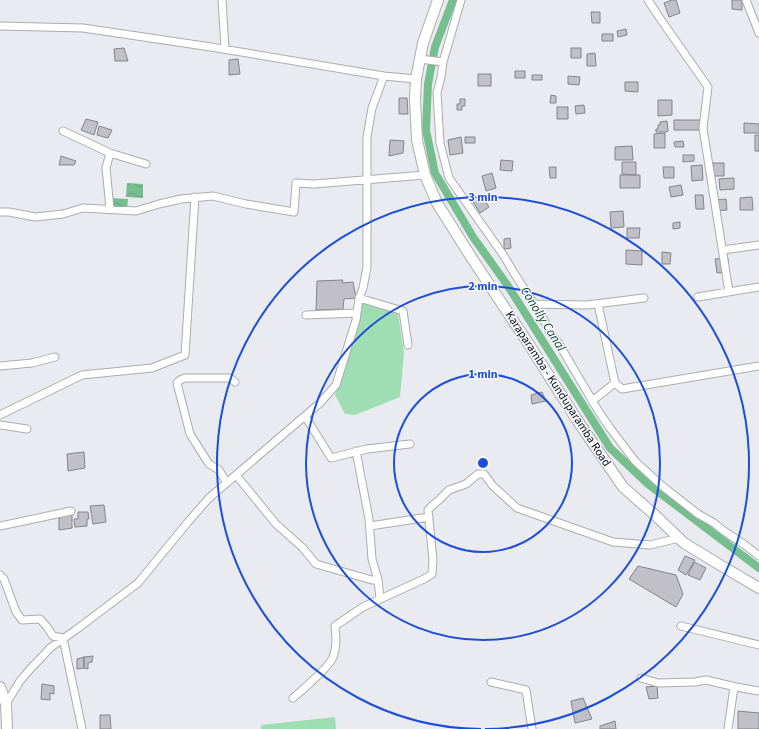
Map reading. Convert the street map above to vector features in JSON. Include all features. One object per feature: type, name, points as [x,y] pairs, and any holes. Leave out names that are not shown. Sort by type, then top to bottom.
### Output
[{"type":"main road","name":"Karaparamba - Kunduparamba Road","points":[[438,0],[423,43],[416,79],[415,98],[418,140],[425,174],[437,203],[579,423],[623,487],[679,538],[759,588]]},
{"type":"main road","points":[[0,687],[6,704],[7,729]]},
{"type":"street","points":[[222,0],[224,49]]},
{"type":"street","points":[[461,0],[442,62],[441,77],[437,93],[440,143],[449,178],[504,256],[543,318],[549,332],[559,344],[592,401],[635,461],[661,485],[698,514],[714,523],[759,556]]},
{"type":"street","points":[[648,0],[708,87],[703,128],[729,292]]},
{"type":"street","points":[[746,0],[756,19],[758,31]]},
{"type":"street","points":[[0,26],[83,28],[224,49],[384,76],[416,79]]},
{"type":"street","points":[[420,58],[442,62]]},
{"type":"street","points":[[6,704],[20,681],[50,648],[138,583],[209,498],[320,403],[336,385],[356,320],[359,298],[363,288],[366,267],[367,137],[372,108],[384,76]]},
{"type":"street","points":[[63,131],[110,153],[146,164]]},
{"type":"street","points":[[110,153],[106,168],[110,209]]},
{"type":"street","points":[[0,212],[9,212],[35,217],[63,214],[83,208],[136,211],[181,199],[213,196],[246,204],[294,212],[296,183],[314,184],[425,174]]},
{"type":"street","points":[[0,414],[82,375],[152,368],[185,355],[195,198]]},
{"type":"street","points":[[723,250],[759,246]]},
{"type":"street","points":[[698,297],[759,287]]},
{"type":"street","points":[[359,298],[403,311],[408,345]]},
{"type":"street","points":[[533,304],[587,305],[644,298]]},
{"type":"street","points":[[598,304],[615,384],[622,389],[759,366]]},
{"type":"street","points":[[306,315],[357,313]]},
{"type":"street","points":[[0,366],[32,363],[55,357]]},
{"type":"street","points":[[227,483],[219,470],[209,464],[190,434],[177,383],[185,378],[230,378],[235,382]]},
{"type":"street","points":[[592,401],[615,384]]},
{"type":"street","points":[[304,416],[331,458],[366,449],[410,444]]},
{"type":"street","points":[[0,425],[27,429]]},
{"type":"street","points":[[356,451],[370,526],[372,559],[378,580],[380,598]]},
{"type":"street","points":[[293,698],[324,670],[332,659],[336,642],[335,626],[363,607],[432,574],[433,560],[428,510],[449,490],[466,484],[478,474],[484,474],[493,486],[517,508],[613,542],[650,545],[679,538]]},
{"type":"street","points":[[236,475],[276,524],[303,548],[316,564],[372,580],[378,580]]},
{"type":"street","points":[[0,526],[71,511]]},
{"type":"street","points":[[370,526],[429,517]]},
{"type":"street","points":[[0,575],[4,579],[16,612],[22,620],[40,619],[48,627],[53,636],[63,638]]},
{"type":"street","points":[[681,626],[759,645]]},
{"type":"street","points":[[63,638],[82,729]]},
{"type":"street","points":[[641,678],[658,683],[695,682],[706,680],[759,691]]},
{"type":"street","points":[[491,682],[526,690],[532,729]]},
{"type":"street","points":[[728,729],[734,687]]},
{"type":"shaded area","points":[[362,303],[398,314],[404,353],[400,397],[355,415],[345,414],[335,395]]},
{"type":"shaded area","points":[[335,717],[336,729],[261,729],[261,725]]},
{"type":"water","points":[[127,183],[143,184],[143,198],[126,197]]},
{"type":"water","points":[[112,198],[128,199],[127,209],[112,208]]},
{"type":"building","points":[[676,0],[680,13],[669,17],[664,3]]},
{"type":"building","points":[[732,0],[742,0],[742,10],[732,9]]},
{"type":"building","points":[[591,12],[600,12],[600,23],[592,23]]},
{"type":"building","points":[[626,29],[627,35],[618,37],[617,31]]},
{"type":"building","points":[[602,34],[613,34],[613,41],[602,41]]},
{"type":"building","points":[[124,48],[128,61],[115,61],[114,49]]},
{"type":"building","points":[[571,48],[581,48],[581,58],[571,58]]},
{"type":"building","points":[[595,53],[596,66],[587,66],[587,54]]},
{"type":"building","points":[[238,59],[240,74],[229,75],[229,60]]},
{"type":"building","points":[[515,71],[525,71],[525,78],[515,78]]},
{"type":"building","points":[[478,74],[491,74],[491,86],[478,86]]},
{"type":"building","points":[[532,75],[542,75],[542,80],[532,80]]},
{"type":"building","points":[[568,76],[580,77],[579,85],[568,84]]},
{"type":"building","points":[[625,82],[638,82],[638,92],[625,91]]},
{"type":"building","points":[[551,95],[556,96],[556,103],[550,103]]},
{"type":"building","points":[[399,98],[407,98],[408,114],[399,114]]},
{"type":"building","points":[[460,99],[465,99],[465,106],[462,106],[462,110],[457,110],[457,104],[460,104]]},
{"type":"building","points":[[658,100],[672,100],[672,115],[658,116]]},
{"type":"building","points":[[584,105],[585,113],[576,114],[575,106]]},
{"type":"building","points":[[557,107],[568,107],[568,119],[557,119]]},
{"type":"building","points":[[86,119],[98,122],[94,135],[81,130]]},
{"type":"building","points":[[674,120],[701,120],[701,130],[674,130]]},
{"type":"building","points":[[667,121],[668,131],[656,132],[660,122]]},
{"type":"building","points":[[744,123],[759,124],[759,133],[744,133]]},
{"type":"building","points":[[99,126],[112,130],[108,138],[97,135]]},
{"type":"building","points":[[665,133],[665,148],[654,148],[654,134]]},
{"type":"building","points":[[755,135],[759,135],[759,151],[755,151]]},
{"type":"building","points":[[461,137],[463,153],[450,155],[448,140]]},
{"type":"building","points":[[465,137],[475,137],[475,143],[465,143]]},
{"type":"building","points":[[390,140],[404,141],[403,153],[389,156]]},
{"type":"building","points":[[683,141],[684,147],[675,147],[674,142]]},
{"type":"building","points":[[632,146],[633,160],[615,160],[615,147]]},
{"type":"building","points":[[683,155],[694,155],[694,161],[683,162]]},
{"type":"building","points":[[61,156],[76,161],[74,165],[59,165]]},
{"type":"building","points":[[501,160],[513,161],[512,171],[500,170]]},
{"type":"building","points":[[622,162],[636,162],[636,175],[622,174]]},
{"type":"building","points":[[713,163],[724,163],[724,176],[713,176]]},
{"type":"building","points":[[702,165],[703,180],[692,181],[691,166]]},
{"type":"building","points":[[549,167],[556,167],[556,178],[550,178]]},
{"type":"building","points":[[663,167],[674,167],[674,178],[664,178]]},
{"type":"building","points":[[492,173],[496,188],[486,191],[482,176]]},
{"type":"building","points":[[620,175],[640,175],[640,188],[620,188]]},
{"type":"building","points":[[734,178],[734,189],[720,190],[719,179]]},
{"type":"building","points":[[681,185],[683,195],[671,197],[669,187]]},
{"type":"building","points":[[481,195],[489,207],[480,213],[472,200]]},
{"type":"building","points":[[695,195],[703,195],[704,209],[696,209]]},
{"type":"building","points":[[752,197],[753,210],[740,210],[740,198]]},
{"type":"building","points":[[726,199],[727,210],[715,211],[714,200]]},
{"type":"building","points":[[623,211],[624,227],[611,228],[610,212]]},
{"type":"building","points":[[680,222],[680,228],[673,229],[673,223]]},
{"type":"building","points":[[627,228],[640,228],[639,238],[627,238]]},
{"type":"building","points":[[510,238],[511,248],[504,249],[504,239]]},
{"type":"building","points":[[626,250],[642,251],[642,265],[626,264]]},
{"type":"building","points":[[662,252],[671,253],[670,264],[662,264]]},
{"type":"building","points":[[728,258],[729,272],[717,273],[715,259]]},
{"type":"building","points":[[343,280],[342,283],[353,282],[356,298],[344,299],[343,309],[316,310],[317,281]]},
{"type":"building","points":[[542,392],[546,401],[532,404],[531,395]]},
{"type":"building","points":[[84,452],[85,468],[68,471],[67,454]]},
{"type":"building","points":[[104,505],[106,522],[93,524],[90,506]]},
{"type":"building","points":[[72,512],[72,528],[59,530],[59,518]]},
{"type":"building","points":[[78,512],[88,512],[89,519],[87,519],[87,526],[75,527],[74,519],[78,519]]},
{"type":"building","points":[[685,556],[695,560],[686,575],[678,570]]},
{"type":"building","points":[[694,562],[706,568],[700,580],[688,575]]},
{"type":"building","points":[[638,566],[676,575],[683,594],[676,607],[629,579]]},
{"type":"building","points":[[93,656],[92,662],[88,663],[88,669],[84,668],[84,657]]},
{"type":"building","points":[[84,657],[84,668],[77,669],[77,659]]},
{"type":"building","points":[[42,684],[54,686],[54,694],[50,693],[50,700],[41,699]]},
{"type":"building","points":[[657,686],[658,698],[649,699],[646,687]]},
{"type":"building","points":[[583,698],[592,719],[575,723],[571,701]]},
{"type":"building","points":[[738,711],[759,713],[759,729],[738,729]]},
{"type":"building","points":[[100,715],[110,715],[111,729],[100,729]]},
{"type":"building","points":[[615,721],[616,729],[600,729],[600,726]]},
{"type":"waterway","name":"Conolly Canal","points":[[453,0],[435,47],[428,84],[426,130],[435,173],[473,237],[508,286],[610,448],[648,484],[759,568]]}]
